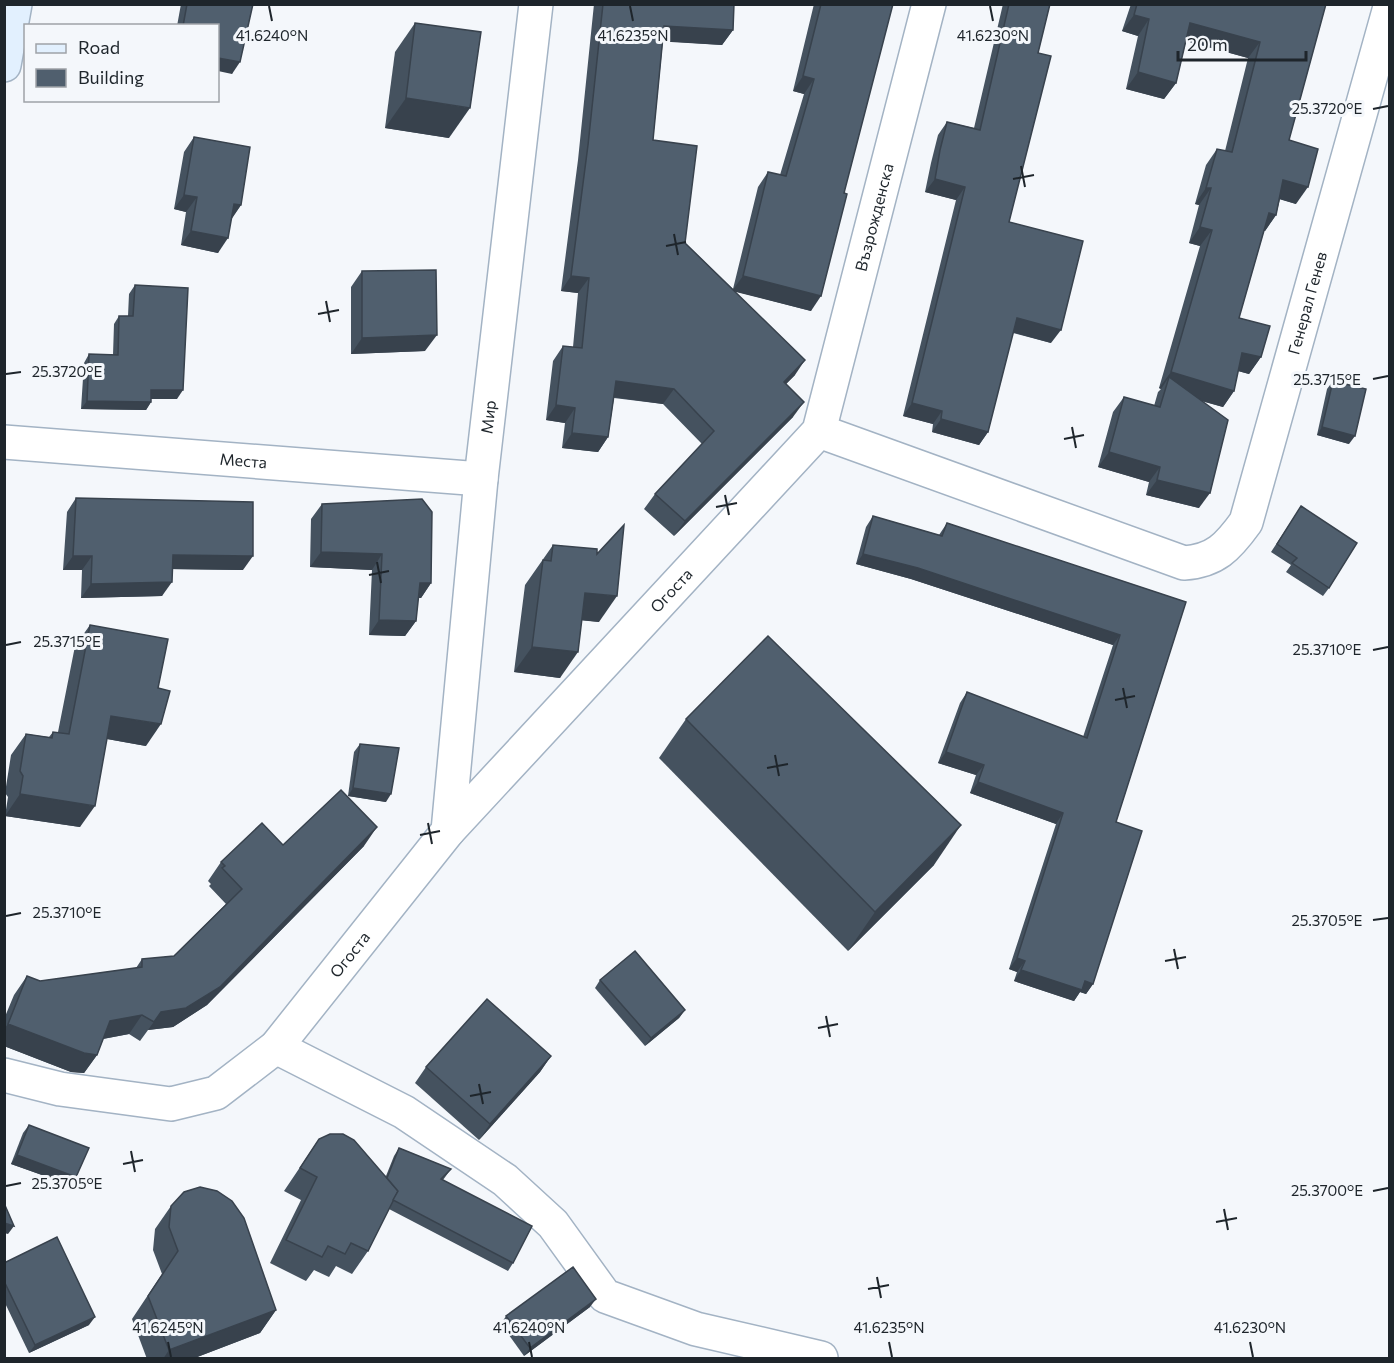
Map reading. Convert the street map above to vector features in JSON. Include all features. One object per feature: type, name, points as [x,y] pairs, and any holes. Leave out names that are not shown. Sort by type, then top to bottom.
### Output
[{"type":"main road","points":[[4,65],[15,4]]},
{"type":"street","name":"Мир","points":[[448,831],[481,479],[536,4]]},
{"type":"street","name":"Възрожденска","points":[[819,431],[929,4]]},
{"type":"street","name":"Генерал Генев","points":[[819,431],[1184,563],[1199,562],[1216,556],[1230,545],[1246,522],[1389,7]]},
{"type":"street","name":"Огоста","points":[[4,1075],[60,1089],[171,1104],[216,1093],[276,1047],[448,831],[819,431]]},
{"type":"street","name":"Места","points":[[4,442],[481,479]]},
{"type":"street","points":[[276,1047],[404,1112],[505,1180],[554,1224],[605,1296],[696,1329],[820,1359]]},
{"type":"building","points":[[187,4],[253,4],[240,62],[219,58],[219,24],[183,24]]},
{"type":"building","points":[[603,4],[734,4],[733,30],[664,26],[653,140],[697,146],[685,243],[805,360],[784,382],[804,402],[685,521],[655,494],[714,431],[674,389],[616,381],[608,437],[572,433],[575,408],[556,405],[563,346],[582,348],[589,278],[571,276]]},
{"type":"building","points":[[821,4],[893,4],[844,193],[847,194],[821,296],[743,276],[768,172],[786,176],[814,79],[803,76]]},
{"type":"building","points":[[1009,4],[1050,4],[1038,53],[1051,56],[1009,222],[1083,241],[1061,330],[1017,318],[988,432],[941,419],[942,411],[912,403],[965,187],[935,179],[940,150],[947,122],[980,130]]},
{"type":"building","points":[[1137,4],[1326,4],[1289,140],[1318,149],[1308,187],[1283,180],[1276,215],[1269,213],[1239,318],[1270,326],[1261,357],[1242,353],[1234,391],[1171,372],[1212,230],[1200,227],[1211,188],[1206,188],[1217,149],[1232,152],[1260,42],[1190,23],[1176,83],[1138,72],[1149,19],[1134,15]]},
{"type":"building","points":[[415,23],[481,32],[470,108],[406,98]]},
{"type":"building","points":[[194,137],[250,147],[241,205],[234,204],[228,238],[191,231],[197,197],[184,195]]},
{"type":"building","points":[[436,270],[437,335],[362,338],[362,271]]},
{"type":"building","points":[[135,285],[188,288],[183,390],[151,390],[151,402],[87,401],[89,354],[118,355],[119,316],[133,316]]},
{"type":"building","points":[[1169,377],[1228,420],[1210,493],[1157,480],[1160,467],[1109,452],[1124,397],[1160,407]]},
{"type":"building","points":[[1333,381],[1366,389],[1355,436],[1322,427]]},
{"type":"building","points":[[76,498],[253,502],[253,556],[173,555],[172,582],[91,584],[92,556],[73,556]]},
{"type":"building","points":[[422,499],[432,512],[431,583],[420,583],[416,621],[379,620],[382,554],[321,552],[322,504]]},
{"type":"building","points":[[1301,506],[1357,543],[1329,588],[1292,563],[1297,558],[1277,544]]},
{"type":"building","points":[[873,516],[942,536],[947,523],[1186,602],[1116,822],[1142,831],[1093,984],[1085,981],[1082,990],[1021,970],[1025,961],[1017,958],[1063,813],[978,782],[984,765],[946,752],[967,692],[1087,738],[1120,635],[918,568],[863,554]]},
{"type":"building","points":[[624,525],[617,596],[585,593],[578,652],[532,647],[543,560],[551,561],[553,545],[597,549],[597,554]]},
{"type":"building","points":[[90,625],[168,639],[158,688],[170,691],[161,724],[111,716],[95,806],[20,794],[23,776],[20,771],[26,734],[52,738],[53,732],[69,734]]},
{"type":"building","points":[[768,636],[961,825],[875,912],[686,719]]},
{"type":"building","points":[[360,744],[399,748],[391,794],[353,788]]},
{"type":"building","points":[[341,790],[377,827],[220,987],[186,1008],[161,1012],[154,1022],[142,1015],[110,1021],[97,1055],[84,1053],[8,1024],[27,976],[40,981],[142,967],[142,959],[174,956],[242,889],[222,868],[225,866],[221,862],[262,823],[283,845]]},
{"type":"building","points":[[635,951],[685,1010],[651,1038],[600,980]]},
{"type":"building","points":[[487,999],[551,1056],[490,1124],[426,1067]]},
{"type":"building","points":[[29,1125],[89,1148],[76,1177],[17,1155]]},
{"type":"building","points":[[330,1134],[343,1134],[354,1140],[398,1191],[368,1251],[351,1243],[345,1254],[328,1246],[322,1257],[286,1240],[317,1177],[300,1168],[319,1139]]},
{"type":"building","points":[[399,1148],[451,1169],[441,1179],[532,1226],[513,1263],[393,1200],[398,1191],[387,1178]]},
{"type":"building","points":[[200,1187],[217,1191],[232,1201],[244,1218],[276,1310],[169,1350],[148,1296],[178,1251],[169,1227],[171,1206],[184,1192]]},
{"type":"building","points":[[4,1203],[14,1226],[4,1223]]},
{"type":"building","points":[[57,1237],[95,1317],[35,1345],[4,1281],[4,1263]]},
{"type":"building","points":[[573,1267],[596,1299],[530,1348],[506,1316]]}]
